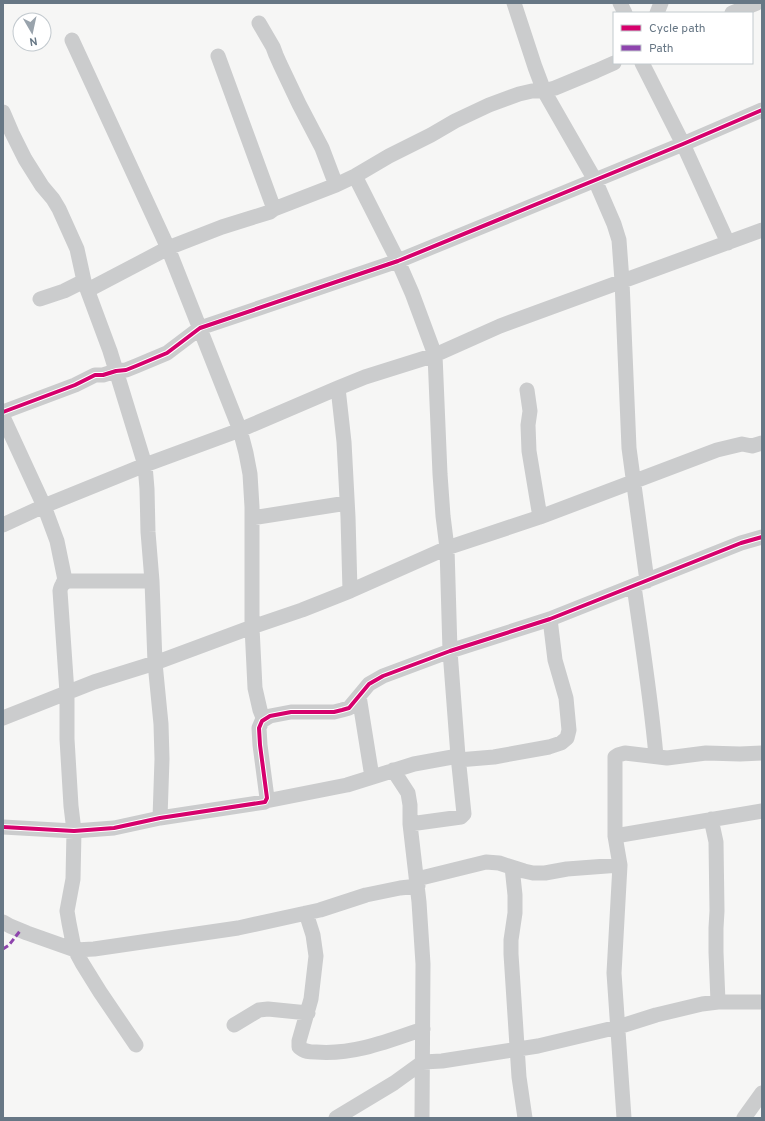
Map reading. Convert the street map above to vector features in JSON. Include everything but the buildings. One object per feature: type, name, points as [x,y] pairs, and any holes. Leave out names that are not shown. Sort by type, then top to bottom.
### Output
[{"type":"street","points":[[514,3],[544,91],[596,180],[619,240],[629,448],[634,481],[647,675],[656,756]]},
{"type":"street","points":[[620,3],[624,12]]},
{"type":"street","points":[[734,12],[757,3]]},
{"type":"street","points":[[259,22],[273,47],[299,104],[322,148],[336,185]]},
{"type":"street","points":[[72,40],[168,248],[240,430],[250,474],[252,518],[252,627],[255,688],[264,720]]},
{"type":"street","points":[[218,56],[274,209]]},
{"type":"street","points":[[40,299],[86,286],[168,248],[222,226],[270,212],[274,209],[336,185],[455,121],[489,105],[519,94],[532,91],[544,91],[613,63]]},
{"type":"street","points":[[643,64],[683,144],[728,243]]},
{"type":"street","points":[[136,1046],[100,992],[75,950],[71,935],[67,912],[73,879],[74,831],[67,739],[67,693],[60,591],[65,580],[57,541],[44,506],[4,412],[75,385],[95,375],[103,376],[116,371],[126,370],[167,353],[200,328],[398,261],[762,110]]},
{"type":"street","points":[[3,112],[25,159],[59,209],[77,249],[86,286],[108,345],[145,465],[148,489],[148,532],[152,581],[155,663],[161,724],[162,759],[160,818]]},
{"type":"street","points":[[355,176],[398,261],[412,293],[435,355],[440,474],[447,548],[450,651],[464,815],[461,817],[410,824]]},
{"type":"street","points":[[3,525],[44,506],[145,465],[240,430],[365,377],[435,355],[500,326],[762,230]]},
{"type":"street","points":[[338,388],[344,442],[350,590]]},
{"type":"street","points":[[527,390],[530,411],[528,425],[529,452],[540,517]]},
{"type":"street","points":[[3,718],[94,682],[155,663],[302,610],[447,548],[540,517],[717,450],[742,444],[752,446],[762,443]]},
{"type":"street","points":[[252,518],[346,503]]},
{"type":"street","points":[[266,801],[267,798],[259,728],[262,722],[270,716],[290,712],[334,712],[349,708],[369,684],[376,680],[450,651],[550,619],[741,543],[762,537]]},
{"type":"street","points":[[63,583],[79,580],[152,581]]},
{"type":"street","points":[[3,827],[74,831],[114,828],[160,818],[262,803],[347,785],[414,764],[458,758],[494,757],[549,747],[561,743],[567,738],[569,730],[566,698],[555,660],[550,619]]},
{"type":"street","points":[[359,696],[372,777]]},
{"type":"street","points":[[624,1118],[614,973],[620,865],[615,836],[615,757],[625,753],[667,758],[706,753],[762,753]]},
{"type":"street","points":[[393,770],[408,793],[417,883],[423,964],[422,1118]]},
{"type":"street","points":[[615,836],[762,811]]},
{"type":"street","points":[[711,819],[716,842],[716,952],[718,1002]]},
{"type":"street","points":[[3,922],[27,933],[75,950],[94,950],[238,928],[320,910],[366,895],[400,888],[486,862],[499,863],[533,873],[620,865]]},
{"type":"street","points":[[512,867],[515,913],[510,940],[520,1089],[525,1118]]},
{"type":"street","points":[[306,913],[313,935],[316,956],[311,999],[299,1041],[299,1047],[302,1050],[308,1052],[326,1053],[342,1052],[365,1048],[423,1029]]},
{"type":"street","points":[[336,1118],[394,1083],[423,1062],[517,1050],[618,1027],[679,1009],[718,1002],[762,1002]]},
{"type":"street","points":[[234,1025],[259,1010],[268,1009],[308,1013]]},
{"type":"street","points":[[744,1118],[762,1093]]},
{"type":"marked path","points":[[3,949],[9,945],[20,931]]},
{"type":"cycle path","points":[[3,412],[75,385],[95,375],[103,375],[126,370],[167,353],[200,328],[398,261],[762,110]]},
{"type":"cycle path","points":[[3,827],[74,831],[114,828],[160,818],[265,802],[267,798],[259,728],[262,721],[270,716],[291,712],[334,712],[349,708],[369,684],[383,676],[450,651],[550,619],[741,543],[762,537]]}]
